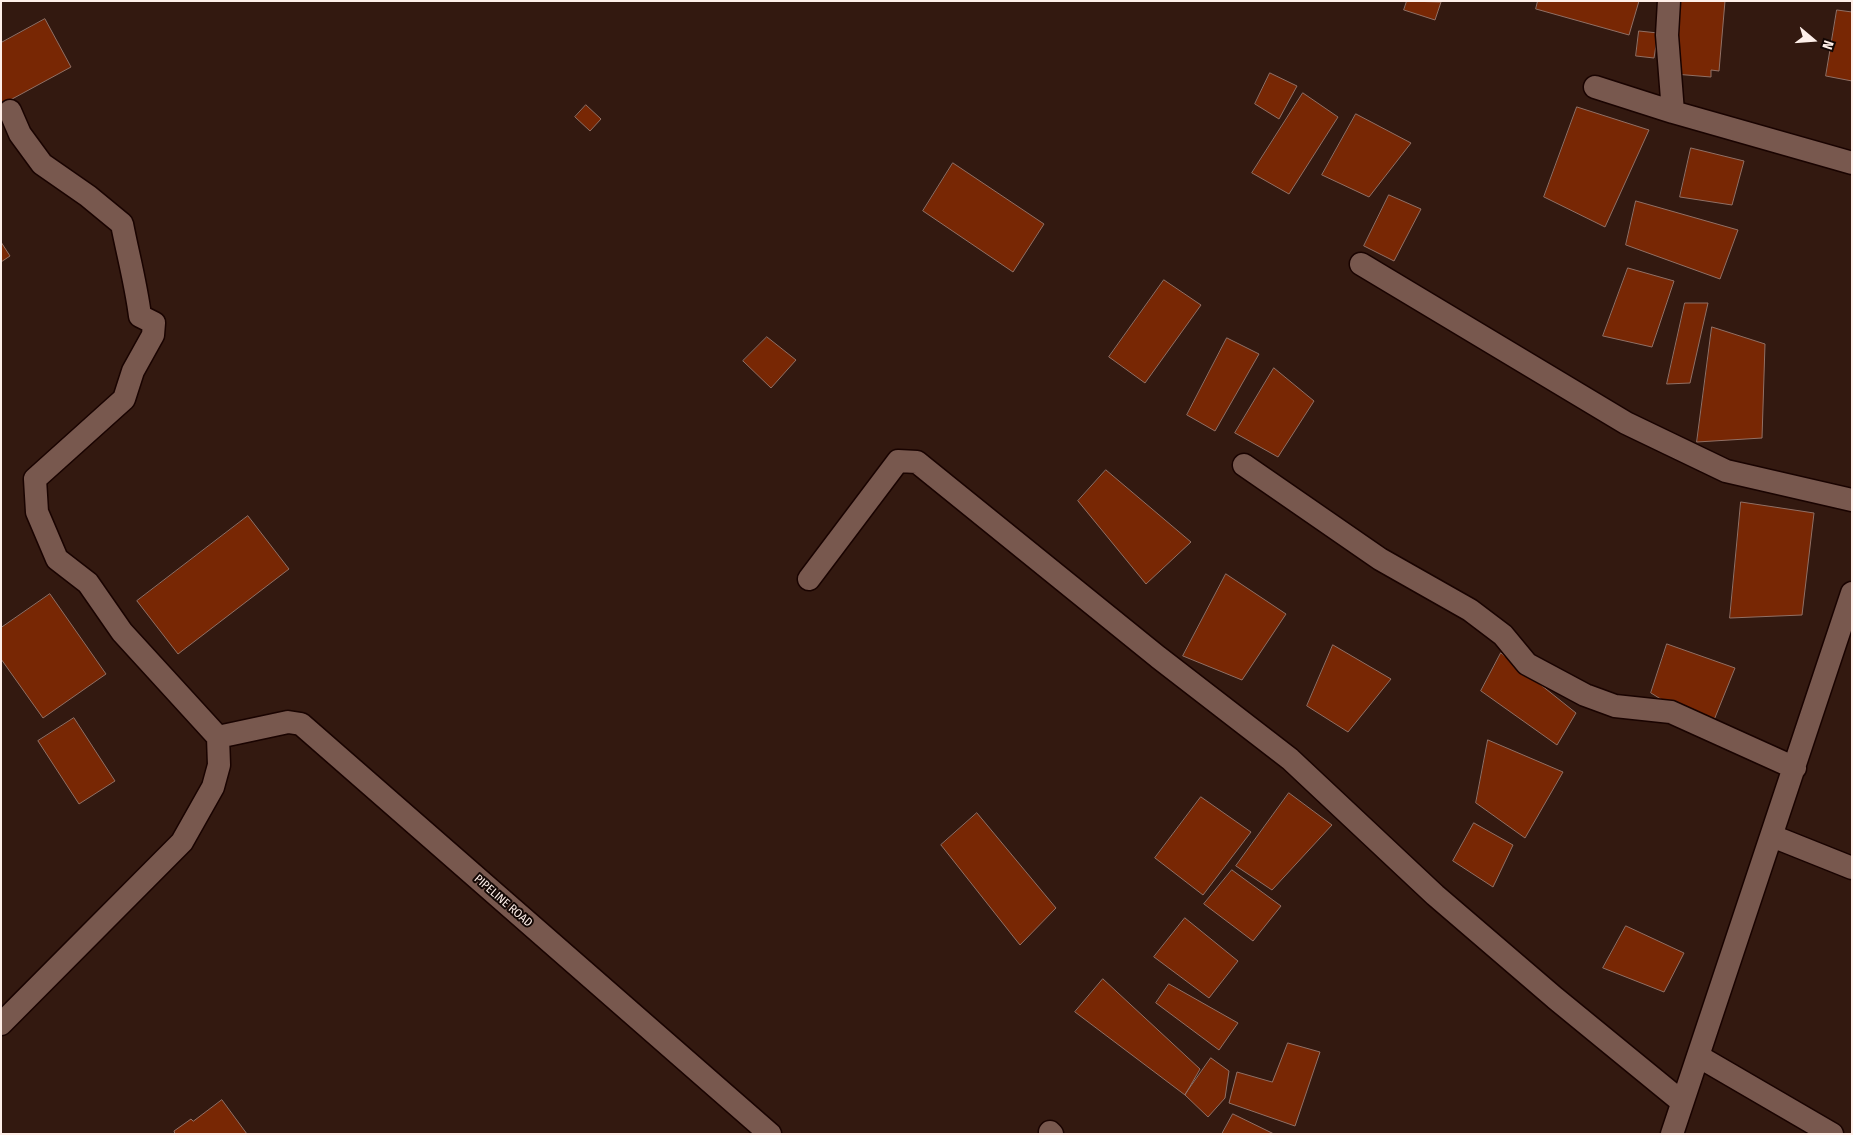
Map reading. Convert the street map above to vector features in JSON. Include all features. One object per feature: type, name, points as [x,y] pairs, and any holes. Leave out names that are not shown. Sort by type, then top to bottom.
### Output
[{"type":"street","points":[[1669,1],[1667,35],[1673,112]]},
{"type":"street","points":[[1595,88],[1852,163]]},
{"type":"street","points":[[1,1024],[182,842],[213,787],[219,765],[218,737],[122,632],[88,583],[57,559],[37,512],[35,479],[124,399],[133,371],[153,335],[154,323],[140,316],[134,274],[122,224],[88,196],[42,164],[20,134],[10,111]]},
{"type":"street","points":[[1361,264],[1626,423],[1709,463],[1726,471],[1852,500]]},
{"type":"street","points":[[809,579],[898,461],[917,462],[1158,657],[1290,759],[1435,895],[1554,998],[1682,1102]]},
{"type":"street","points":[[1244,465],[1380,559],[1470,610],[1503,635],[1527,664],[1585,695],[1615,706],[1671,712],[1794,768]]},
{"type":"street","points":[[1672,1134],[1852,593]]},
{"type":"street","name":"PIPELINE ROAD","points":[[218,737],[288,722],[301,724],[770,1134]]},
{"type":"street","points":[[1772,836],[1852,868]]},
{"type":"street","points":[[1698,1056],[1832,1134]]},
{"type":"building","points":[[1407,1],[1441,2],[1435,20],[1404,10]]},
{"type":"building","points":[[1538,1],[1639,1],[1629,35],[1536,9]]},
{"type":"building","points":[[1680,1],[1725,1],[1719,71],[1711,70],[1711,77],[1674,74]]},
{"type":"building","points":[[1837,10],[1852,12],[1852,81],[1826,76]]},
{"type":"building","points":[[45,19],[71,67],[1,105],[1,43]]},
{"type":"building","points":[[1639,31],[1658,33],[1654,58],[1636,56]]},
{"type":"building","points":[[1270,73],[1297,86],[1279,119],[1255,104]]},
{"type":"building","points":[[1303,93],[1338,117],[1289,194],[1252,173]]},
{"type":"building","points":[[586,105],[601,119],[590,131],[575,117]]},
{"type":"building","points":[[1577,107],[1649,130],[1605,227],[1544,197]]},
{"type":"building","points":[[1356,114],[1411,143],[1369,197],[1322,175]]},
{"type":"building","points":[[1691,148],[1744,161],[1732,205],[1680,197]]},
{"type":"building","points":[[953,163],[1044,224],[1013,272],[923,211]]},
{"type":"building","points":[[1389,195],[1421,209],[1394,261],[1364,246]]},
{"type":"building","points":[[1636,201],[1738,230],[1720,279],[1626,245]]},
{"type":"building","points":[[1,242],[10,256],[1,262]]},
{"type":"building","points":[[1628,268],[1674,281],[1652,347],[1603,336]]},
{"type":"building","points":[[1164,280],[1201,305],[1145,383],[1109,357]]},
{"type":"building","points":[[1685,303],[1708,303],[1690,383],[1667,384]]},
{"type":"building","points":[[1712,327],[1765,344],[1762,438],[1697,442]]},
{"type":"building","points":[[767,337],[796,360],[771,388],[743,361]]},
{"type":"building","points":[[1227,338],[1259,354],[1215,431],[1187,415]]},
{"type":"building","points":[[1274,368],[1314,401],[1278,457],[1235,433]]},
{"type":"building","points":[[1106,470],[1191,542],[1146,584],[1078,501]]},
{"type":"building","points":[[1741,502],[1814,513],[1802,615],[1730,618]]},
{"type":"building","points":[[248,516],[289,569],[178,654],[137,601]]},
{"type":"building","points":[[1226,574],[1286,614],[1242,680],[1183,656]]},
{"type":"building","points":[[50,594],[106,674],[43,718],[1,659],[1,628]]},
{"type":"building","points":[[1667,644],[1735,668],[1710,730],[1651,693]]},
{"type":"building","points":[[1333,645],[1391,679],[1348,732],[1307,706]]},
{"type":"building","points":[[1501,653],[1576,713],[1557,745],[1481,691]]},
{"type":"building","points":[[74,718],[115,781],[79,804],[38,741]]},
{"type":"building","points":[[1488,740],[1563,772],[1525,838],[1476,803]]},
{"type":"building","points":[[1289,793],[1332,825],[1272,890],[1236,866]]},
{"type":"building","points":[[1201,797],[1251,832],[1203,895],[1155,858]]},
{"type":"building","points":[[977,813],[1056,908],[1020,945],[941,845]]},
{"type":"building","points":[[1474,823],[1513,845],[1493,887],[1453,861]]},
{"type":"building","points":[[1232,870],[1281,906],[1253,941],[1204,904]]},
{"type":"building","points":[[1185,918],[1238,961],[1209,998],[1154,957]]},
{"type":"building","points":[[1626,926],[1684,953],[1664,992],[1603,968]]},
{"type":"building","points":[[1103,979],[1200,1069],[1185,1095],[1075,1012]]},
{"type":"building","points":[[1169,984],[1238,1023],[1219,1050],[1156,1003]]},
{"type":"building","points":[[1288,1043],[1320,1052],[1295,1126],[1229,1103],[1237,1072],[1272,1082]]},
{"type":"building","points":[[1211,1058],[1229,1071],[1225,1098],[1208,1117],[1185,1095]]},
{"type":"building","points":[[222,1100],[247,1134],[175,1134],[174,1131],[191,1119],[193,1121]]},
{"type":"building","points":[[1233,1114],[1274,1134],[1222,1134]]}]
